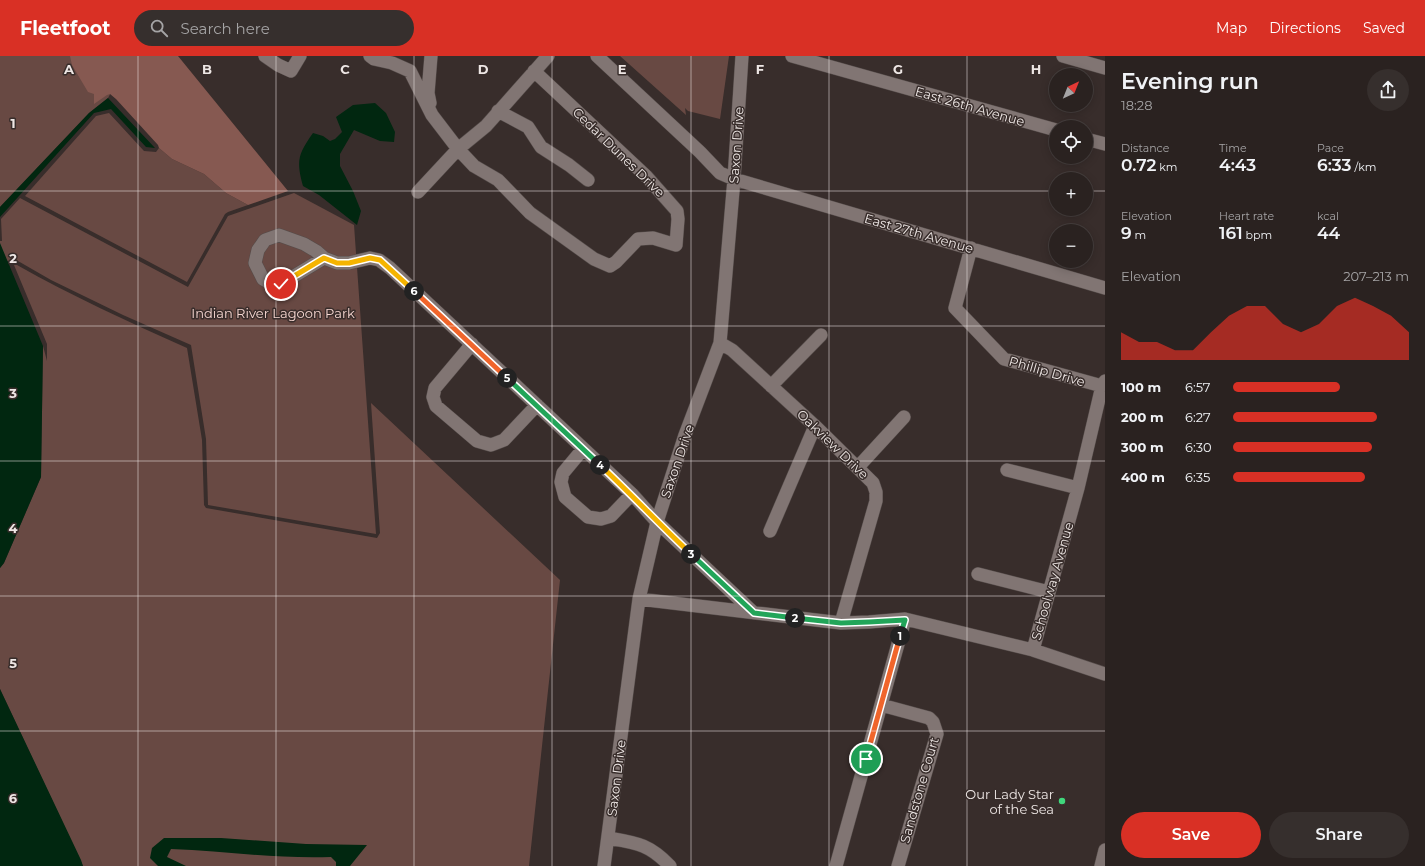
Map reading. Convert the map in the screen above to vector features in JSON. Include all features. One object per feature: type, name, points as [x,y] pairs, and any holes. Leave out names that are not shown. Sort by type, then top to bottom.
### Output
[{"type":"street","points":[[265,56],[290,71],[300,56]]},
{"type":"street","points":[[370,56],[374,59],[392,63],[410,70],[432,115],[458,149]]},
{"type":"street","points":[[431,56],[428,93],[432,115]]},
{"type":"street","points":[[418,192],[458,149],[486,126],[548,56]]},
{"type":"street","points":[[597,56],[700,152],[720,173],[734,179]]},
{"type":"street","name":"Saxon Drive","points":[[604,866],[639,599],[657,522],[685,435],[720,343],[734,179],[742,56]]},
{"type":"street","name":"East 26th Avenue","points":[[792,56],[1049,128]]},
{"type":"street","points":[[1063,56],[1105,68]]},
{"type":"street","name":"Cedar Dunes Drive","points":[[458,149],[474,166],[498,180],[530,213],[594,259],[610,266],[616,262],[638,239],[653,238],[676,244],[678,220],[677,211],[646,176],[534,71]]},
{"type":"street","points":[[498,111],[528,127],[541,147],[569,165],[588,180]]},
{"type":"street","points":[[1093,141],[1105,144]]},
{"type":"street","name":"East 27th Avenue","points":[[734,179],[1105,288]]},
{"type":"street","points":[[324,258],[281,284],[270,283],[263,279],[255,263],[258,250],[265,240],[279,235],[304,244],[324,258],[337,263],[349,263],[370,258],[380,260],[632,494],[657,522],[754,613]]},
{"type":"street","name":"Phillip Drive","points":[[971,248],[955,308],[1004,359],[1104,383]]},
{"type":"street","points":[[772,386],[820,335]]},
{"type":"street","name":"Oakview Drive","points":[[720,343],[732,350],[772,386],[873,483],[876,492],[876,501],[841,623]]},
{"type":"street","points":[[472,344],[435,388],[433,397],[436,406],[477,441],[491,445],[504,440],[537,405]]},
{"type":"street","name":"Schoolway Avenue","points":[[639,599],[841,623],[905,620],[1033,650],[1078,488],[1104,383]]},
{"type":"street","points":[[858,467],[904,417]]},
{"type":"street","points":[[770,531],[815,426]]},
{"type":"street","points":[[583,448],[563,473],[561,482],[565,497],[588,517],[601,519],[611,516],[632,494]]},
{"type":"street","points":[[1007,470],[1078,488]]},
{"type":"street","points":[[978,574],[1049,592]]},
{"type":"street","points":[[836,866],[905,620]]},
{"type":"street","points":[[1033,650],[1105,674]]},
{"type":"street","name":"Sandstone Court","points":[[881,705],[929,718],[933,722],[937,734],[898,866]]},
{"type":"street","points":[[608,838],[639,844],[658,854],[670,866]]},
{"type":"street","points":[[1101,866],[1105,850]]},
{"type":"green space","points":[[0,56],[131,56],[108,98],[89,113],[0,207]]},
{"type":"green space","points":[[620,56],[729,56],[720,119],[688,111],[685,108],[686,115]]},
{"type":"green space","points":[[109,113],[144,151],[156,152],[159,148],[172,159],[204,174],[226,193],[248,205],[225,214],[187,282],[25,196],[96,116]]},
{"type":"green space","name":"Indian River Lagoon Park","points":[[294,193],[354,225],[376,534],[208,505],[206,439],[191,345],[123,315],[51,280],[18,261],[0,261],[0,241],[2,241],[1,219],[20,198],[188,287],[228,216]]},
{"type":"green space","points":[[14,265],[17,265],[101,308],[187,348],[202,440],[204,505],[206,508],[377,538],[380,533],[371,403],[560,580],[529,866],[83,866],[0,689],[0,568],[4,563],[41,477],[43,346],[47,361],[47,344]]},
{"type":"shaded area","points":[[70,56],[178,56],[288,191],[248,205],[226,193],[204,174],[172,159],[159,148],[158,145],[110,94],[94,104],[94,94],[88,92],[72,65]]},
{"type":"shaded area","points":[[108,98],[155,148],[146,147],[111,109],[94,113],[0,217],[0,207],[89,113]]},
{"type":"shaded area","points":[[375,103],[386,113],[395,132],[394,142],[380,141],[354,130],[340,154],[340,166],[353,191],[361,211],[357,225],[319,195],[303,186],[299,164],[301,152],[313,133],[323,136],[330,141],[335,139],[342,132],[336,117],[353,105]]},
{"type":"shaded area","points":[[0,243],[43,346],[41,477],[4,563],[0,568]]},
{"type":"shaded area","points":[[0,689],[81,860],[83,866],[0,866]]},
{"type":"shaded area","points":[[164,838],[221,838],[306,844],[367,845],[350,866],[336,866],[336,862],[331,857],[271,856],[171,849],[167,857],[186,866],[158,866],[150,858],[152,848]]},
{"type":"place","name":"Our Lady Star of the Sea","points":[[1062,801]]},
{"type":"route","points":[[281,284],[324,258],[337,263],[349,263],[370,258],[380,260],[632,494],[657,522],[754,613],[841,623],[905,620],[866,759]]}]
